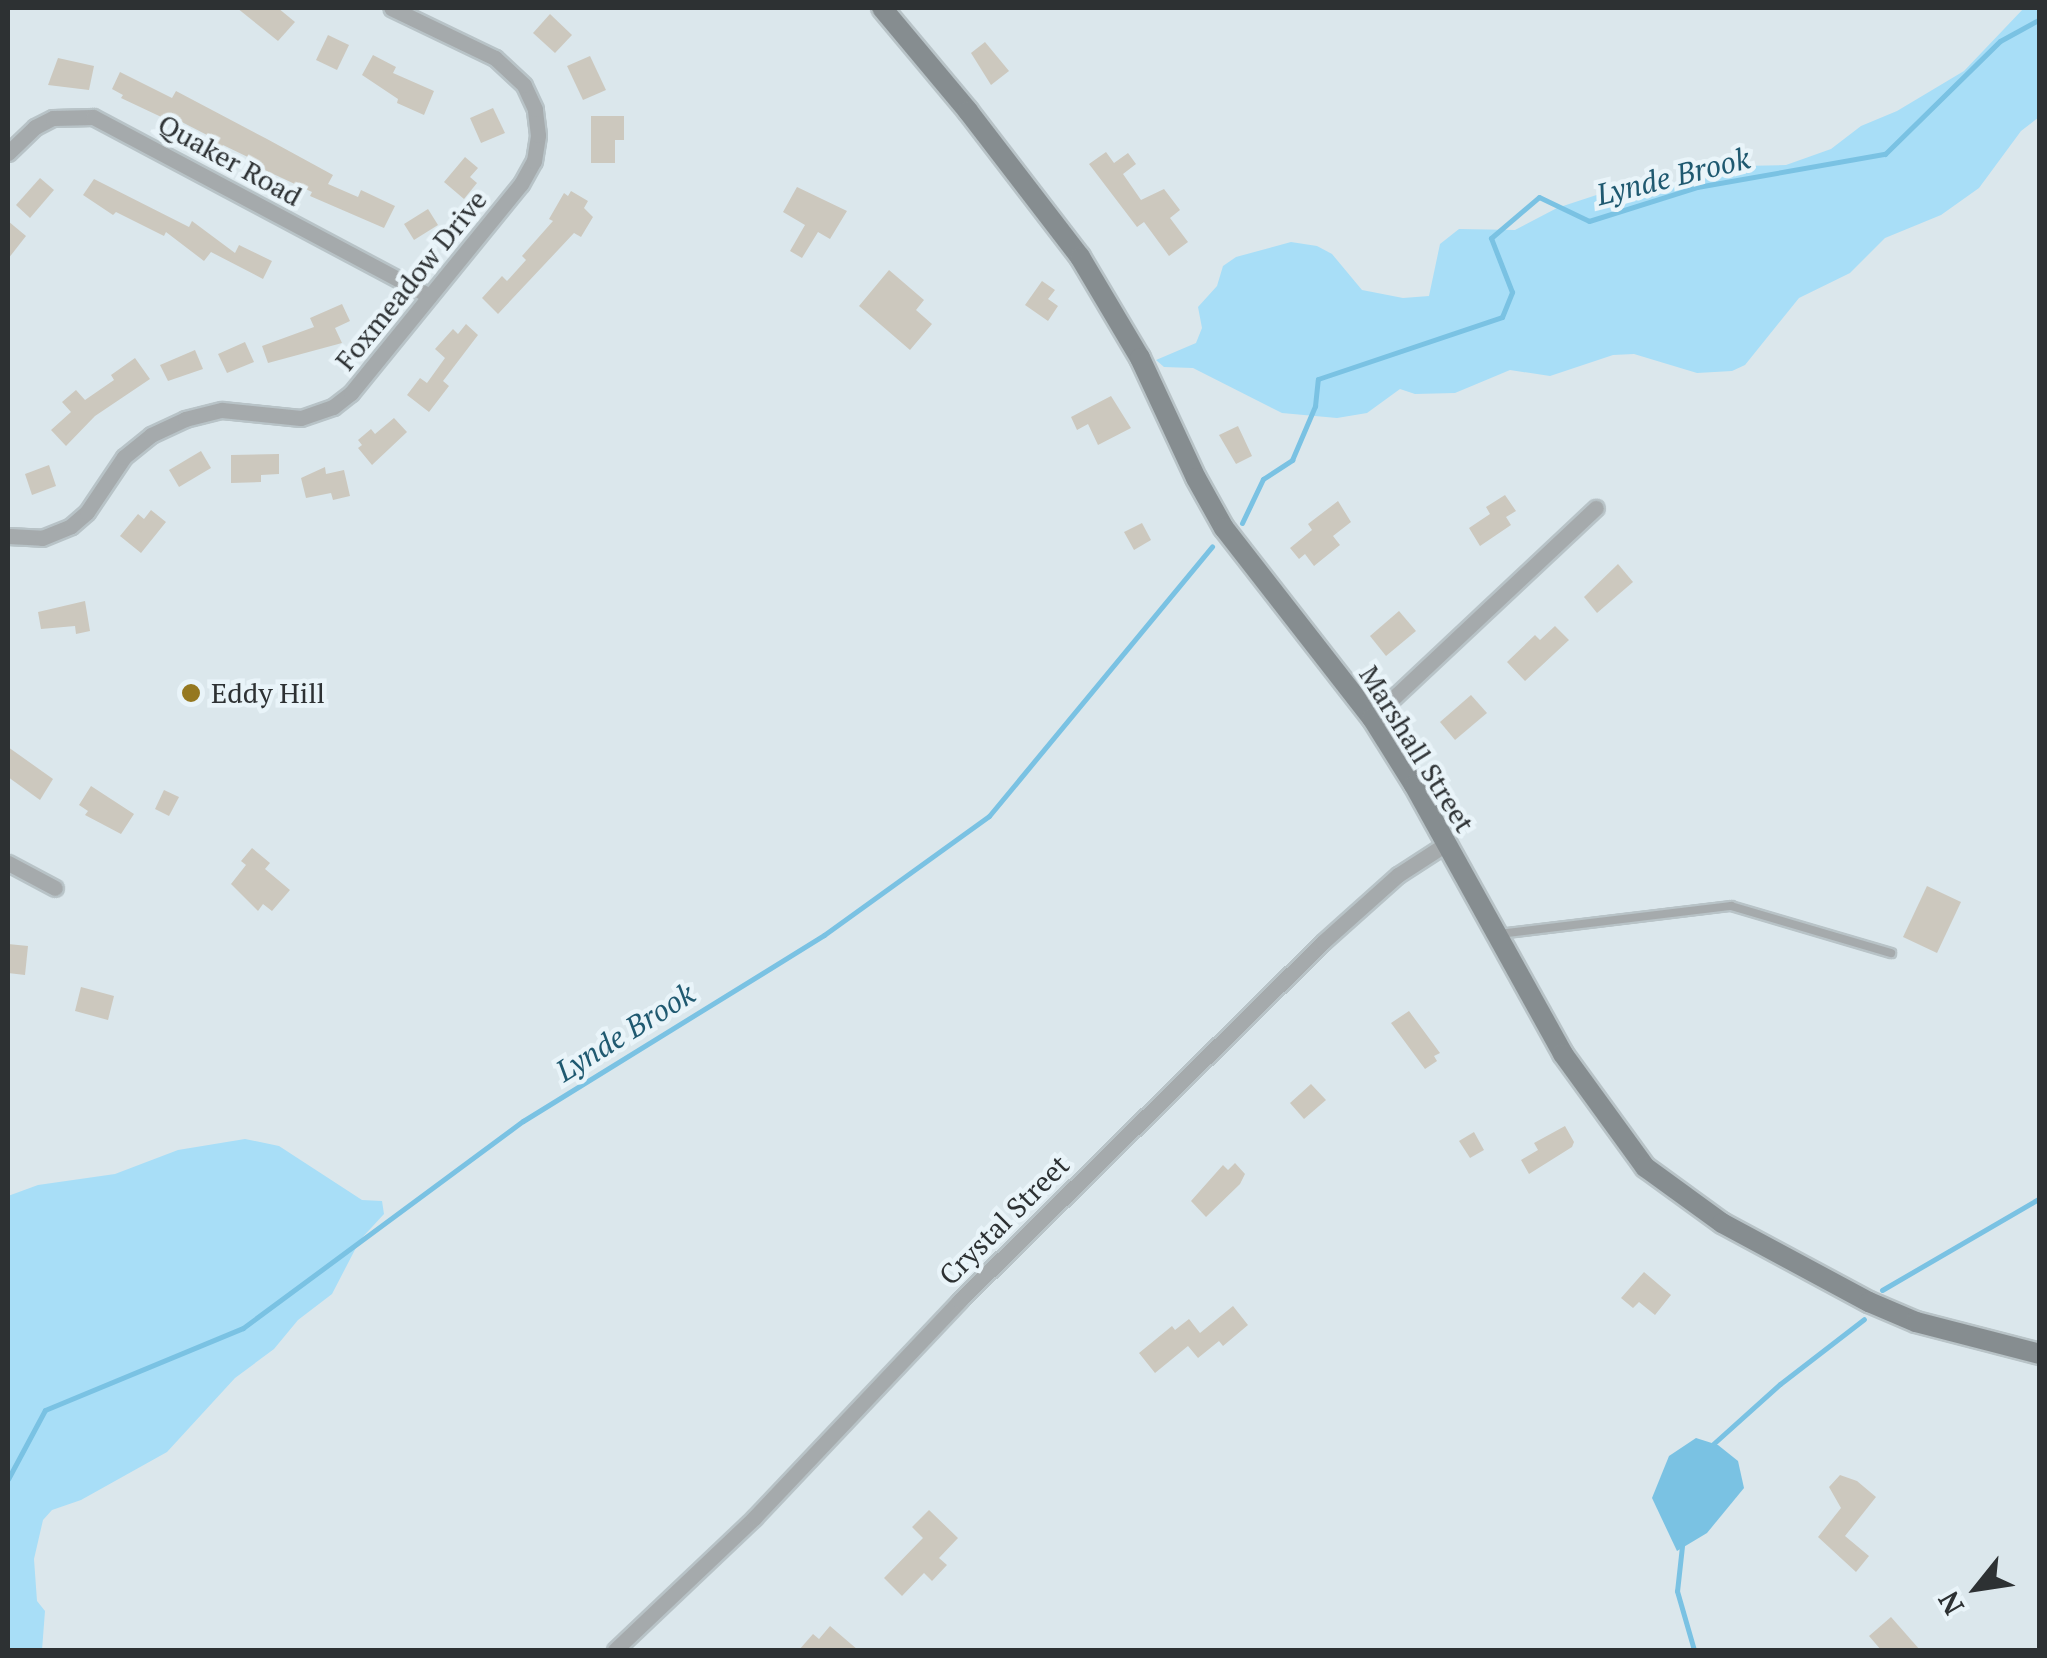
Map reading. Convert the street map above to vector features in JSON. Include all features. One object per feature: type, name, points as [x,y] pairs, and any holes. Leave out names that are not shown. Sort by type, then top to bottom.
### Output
[{"type":"street","name":"Foxmeadow Drive","points":[[8,536],[42,538],[71,526],[87,512],[124,458],[151,435],[185,418],[222,410],[301,418],[333,407],[351,393],[528,173],[537,148],[538,122],[524,85],[506,65],[391,8]]},
{"type":"street","name":"Marshall Street","points":[[882,8],[968,111],[1080,257],[1140,358],[1224,528],[1372,718],[1563,1054],[1645,1167],[1722,1224],[1869,1302],[1916,1322],[2040,1354]]},
{"type":"street","name":"Quaker Road","points":[[8,153],[34,127],[53,118],[94,117],[429,296]]},
{"type":"street","points":[[1372,718],[1596,508]]},
{"type":"street","name":"Crystal Street","points":[[614,1650],[754,1518],[959,1300],[1322,942],[1398,875],[1446,844]]},
{"type":"street","points":[[8,862],[54,888]]},
{"type":"lane","points":[[1494,935],[1730,906],[1891,953]]},
{"type":"shaded area","points":[[2024,8],[2039,8],[2039,117],[2021,131],[1979,188],[1941,215],[1885,238],[1850,273],[1799,298],[1745,365],[1732,371],[1697,373],[1634,354],[1613,355],[1550,376],[1510,370],[1455,393],[1415,394],[1400,389],[1367,413],[1337,418],[1282,413],[1193,368],[1164,367],[1156,360],[1196,343],[1202,328],[1198,307],[1217,286],[1223,266],[1236,257],[1291,242],[1317,246],[1332,254],[1362,290],[1403,298],[1429,296],[1440,244],[1459,229],[1515,230],[1557,208],[1630,184],[1677,182],[1742,166],[1786,165],[1831,149],[1861,126],[1897,111],[1964,71]]},
{"type":"shaded area","points":[[245,1139],[279,1146],[362,1200],[382,1201],[384,1214],[360,1240],[332,1294],[298,1320],[274,1349],[235,1378],[167,1452],[81,1500],[52,1510],[43,1520],[34,1559],[37,1601],[45,1611],[42,1650],[8,1650],[8,1196],[38,1185],[115,1174],[178,1150]]},
{"type":"shaded area","points":[[1696,1438],[1718,1445],[1738,1461],[1744,1488],[1707,1533],[1677,1551],[1652,1498],[1669,1456]]},
{"type":"building","points":[[237,8],[278,8],[295,22],[278,41]]},
{"type":"building","points":[[550,14],[572,35],[555,53],[533,33]]},
{"type":"building","points":[[328,35],[349,45],[337,70],[316,60]]},
{"type":"building","points":[[985,42],[1009,71],[991,85],[971,53]]},
{"type":"building","points":[[373,55],[396,67],[393,73],[434,91],[424,115],[397,103],[398,99],[362,75]]},
{"type":"building","points":[[590,56],[606,90],[583,100],[567,66]]},
{"type":"building","points":[[58,58],[94,66],[89,90],[48,85]]},
{"type":"building","points":[[120,72],[172,98],[176,91],[267,139],[333,175],[328,184],[358,197],[361,190],[395,206],[384,228],[310,196],[312,192],[252,164],[254,160],[223,145],[221,149],[206,141],[209,136],[176,119],[174,123],[121,98],[123,95],[112,89]]},
{"type":"building","points":[[493,108],[505,133],[481,143],[470,118]]},
{"type":"building","points":[[591,116],[624,116],[624,140],[615,140],[615,163],[591,163]]},
{"type":"building","points":[[1106,152],[1114,163],[1128,153],[1136,164],[1123,174],[1141,200],[1164,189],[1180,210],[1170,218],[1188,242],[1169,256],[1144,222],[1137,227],[1089,164]]},
{"type":"building","points":[[465,157],[478,168],[470,177],[477,183],[464,199],[444,182]]},
{"type":"building","points":[[40,178],[54,190],[30,218],[16,205]]},
{"type":"building","points":[[94,179],[189,227],[192,221],[235,253],[239,245],[272,261],[263,279],[211,252],[204,261],[166,232],[164,236],[116,212],[113,215],[83,195]]},
{"type":"building","points":[[797,187],[847,211],[830,239],[818,232],[802,258],[790,251],[805,225],[783,212]]},
{"type":"building","points":[[571,191],[588,201],[584,208],[593,217],[581,237],[574,233],[498,314],[482,298],[502,276],[507,281],[526,260],[522,256],[553,221],[549,219],[564,193],[568,196]]},
{"type":"building","points":[[428,209],[438,225],[414,240],[404,224]]},
{"type":"building","points":[[8,221],[26,236],[8,259]]},
{"type":"building","points":[[889,270],[924,300],[916,310],[932,324],[910,350],[859,306]]},
{"type":"building","points":[[1042,281],[1055,290],[1048,299],[1058,306],[1048,321],[1025,305]]},
{"type":"building","points":[[342,304],[350,321],[335,328],[342,343],[268,363],[262,346],[314,327],[310,318]]},
{"type":"building","points":[[466,324],[478,335],[443,381],[449,386],[429,412],[407,395],[420,378],[427,383],[445,358],[435,349],[453,329],[458,334]]},
{"type":"building","points":[[245,342],[254,362],[227,373],[218,354]]},
{"type":"building","points":[[195,350],[203,369],[168,381],[160,365]]},
{"type":"building","points":[[135,358],[150,379],[95,416],[66,446],[51,430],[71,412],[62,402],[76,390],[85,400],[114,380],[111,375]]},
{"type":"building","points":[[1111,396],[1131,428],[1098,445],[1088,424],[1077,430],[1071,417]]},
{"type":"building","points":[[394,418],[407,432],[372,465],[358,448],[362,445],[358,440],[371,429],[375,434]]},
{"type":"building","points":[[1238,426],[1252,456],[1236,464],[1219,435]]},
{"type":"building","points":[[201,451],[211,468],[179,487],[169,470]]},
{"type":"building","points":[[279,454],[279,474],[261,475],[261,482],[231,483],[231,455]]},
{"type":"building","points":[[49,465],[56,486],[32,495],[25,474]]},
{"type":"building","points":[[325,467],[326,474],[344,470],[350,496],[333,500],[331,493],[306,498],[301,478]]},
{"type":"building","points":[[1505,495],[1516,511],[1506,517],[1511,525],[1480,546],[1469,528],[1490,514],[1486,507]]},
{"type":"building","points":[[1338,501],[1351,522],[1333,536],[1340,545],[1314,566],[1305,554],[1299,559],[1290,548],[1312,530],[1308,524]]},
{"type":"building","points":[[151,510],[166,522],[141,553],[120,536],[138,514],[144,519]]},
{"type":"building","points":[[1142,523],[1151,540],[1134,550],[1124,532]]},
{"type":"building","points":[[1618,564],[1633,582],[1597,613],[1584,597]]},
{"type":"building","points":[[85,601],[90,631],[76,634],[75,626],[41,629],[38,612]]},
{"type":"building","points":[[1399,611],[1416,631],[1386,656],[1370,636]]},
{"type":"building","points":[[1555,626],[1569,640],[1525,681],[1507,662],[1535,635],[1540,640]]},
{"type":"building","points":[[1471,695],[1487,713],[1455,740],[1440,722]]},
{"type":"building","points":[[8,747],[53,779],[40,800],[8,777]]},
{"type":"building","points":[[91,786],[134,814],[121,834],[85,815],[88,811],[79,805]]},
{"type":"building","points":[[164,790],[179,797],[169,816],[155,809]]},
{"type":"building","points":[[252,848],[270,863],[265,869],[290,890],[272,911],[263,904],[258,911],[231,884],[246,865],[241,861]]},
{"type":"building","points":[[1927,886],[1961,902],[1937,953],[1903,937]]},
{"type":"building","points":[[8,944],[28,946],[25,975],[8,973]]},
{"type":"building","points":[[81,987],[114,996],[108,1020],[75,1011]]},
{"type":"building","points":[[1409,1011],[1440,1053],[1434,1056],[1437,1061],[1425,1069],[1391,1023]]},
{"type":"building","points":[[1311,1084],[1326,1100],[1304,1119],[1290,1103]]},
{"type":"building","points":[[1565,1126],[1574,1142],[1572,1147],[1529,1174],[1521,1160],[1538,1150],[1534,1143]]},
{"type":"building","points":[[1474,1132],[1484,1150],[1470,1158],[1459,1141]]},
{"type":"building","points":[[1235,1163],[1245,1174],[1240,1184],[1206,1217],[1191,1201],[1223,1165],[1228,1170]]},
{"type":"building","points":[[1644,1272],[1671,1295],[1655,1315],[1639,1302],[1633,1308],[1621,1298]]},
{"type":"building","points":[[1233,1306],[1248,1325],[1223,1346],[1219,1341],[1198,1358],[1188,1346],[1155,1373],[1139,1353],[1172,1326],[1175,1330],[1189,1319],[1200,1333]]},
{"type":"building","points":[[1840,1475],[1857,1481],[1876,1497],[1845,1536],[1869,1556],[1856,1572],[1818,1537],[1841,1508],[1829,1487]]},
{"type":"building","points":[[929,1510],[958,1538],[939,1558],[947,1565],[932,1581],[924,1573],[902,1596],[884,1578],[923,1538],[912,1527]]},
{"type":"building","points":[[1891,1617],[1920,1650],[1881,1650],[1869,1636]]},
{"type":"building","points":[[830,1626],[858,1650],[799,1650],[813,1634],[819,1639]]},
{"type":"waterway","name":"Lynde Brook","points":[[1242,523],[1263,479],[1292,460],[1315,406],[1318,379],[1502,317],[1512,292],[1491,238],[1539,197],[1589,221],[1697,187],[1885,154],[2000,41],[2040,19]]},
{"type":"waterway","name":"Lynde Brook","points":[[8,1479],[45,1410],[243,1328],[523,1121],[824,935],[989,816],[1212,546]]},
{"type":"waterway","points":[[1882,1290],[2040,1198]]},
{"type":"waterway","points":[[1712,1445],[1780,1384],[1864,1319]]},
{"type":"waterway","points":[[1682,1546],[1677,1591],[1694,1650]]},
{"type":"place","name":"Eddy Hill","points":[[191,693]]}]
